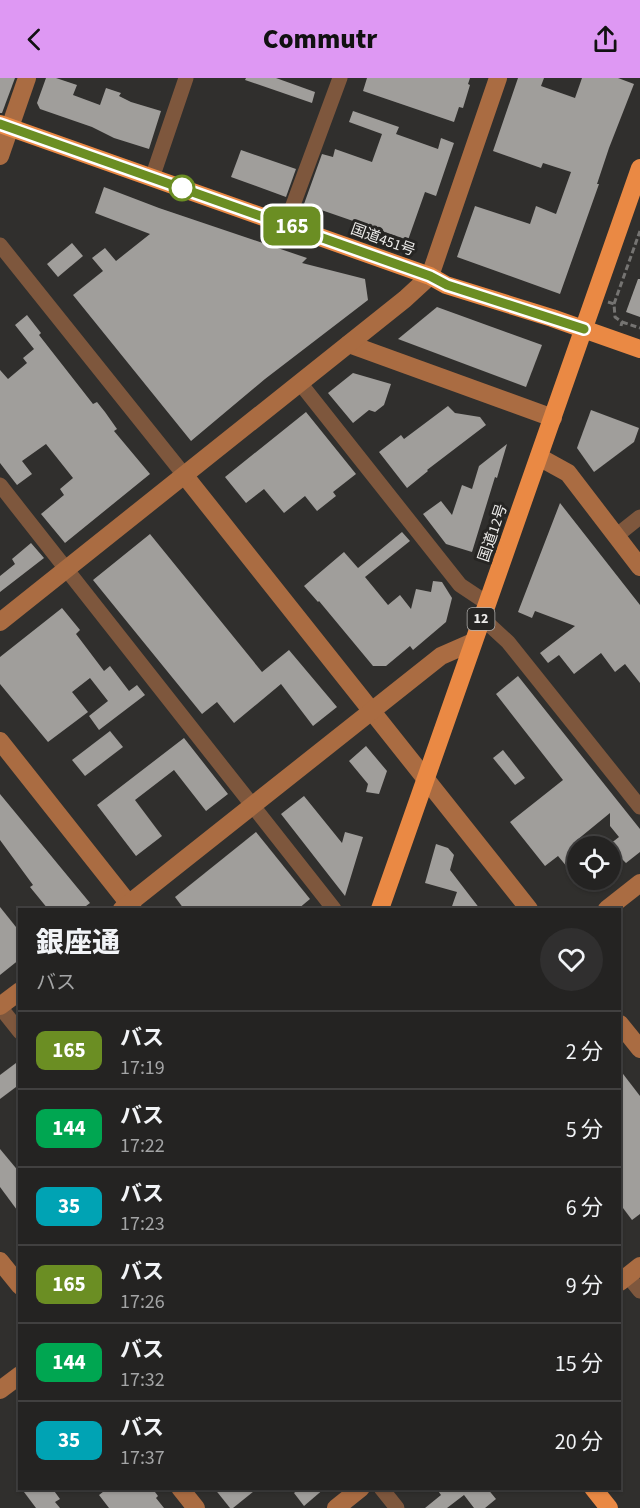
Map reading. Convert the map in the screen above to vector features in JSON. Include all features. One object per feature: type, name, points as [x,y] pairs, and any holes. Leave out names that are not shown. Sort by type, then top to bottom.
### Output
[{"type":"highway","name":"国道451号","points":[[5,126],[286,224],[430,276],[447,285],[640,349]]},
{"type":"highway","name":"国道12号","points":[[380,908],[640,168]]},
{"type":"highway","points":[[595,1490],[609,1508]]},
{"type":"street","points":[[0,156],[5,126],[27,78]]},
{"type":"street","points":[[152,178],[186,78]]},
{"type":"street","points":[[286,224],[340,78]]},
{"type":"street","points":[[0,622],[405,299],[430,276],[498,78]]},
{"type":"street","points":[[0,245],[528,908]]},
{"type":"street","points":[[349,344],[553,418]]},
{"type":"street","points":[[300,383],[640,807]]},
{"type":"street","points":[[538,457],[568,472],[640,567]]},
{"type":"street","points":[[0,485],[333,908]]},
{"type":"street","points":[[616,536],[640,517]]},
{"type":"street","points":[[0,741],[128,907],[441,656],[473,642]]},
{"type":"street","points":[[608,908],[640,883]]},
{"type":"street","points":[[18,993],[0,1007],[18,1030]]},
{"type":"street","points":[[621,1025],[640,1049]]},
{"type":"street","points":[[0,1261],[18,1284]]},
{"type":"street","points":[[629,1275],[640,1291]]},
{"type":"street","points":[[0,1390],[18,1376]]},
{"type":"street","points":[[182,1490],[196,1508]]},
{"type":"street","points":[[336,1508],[358,1490]]},
{"type":"street","points":[[383,1490],[397,1508]]},
{"type":"path","points":[[640,231],[614,304],[615,317],[640,328]]},
{"type":"path","points":[[595,298],[614,304]]},
{"type":"path","points":[[617,340],[622,322]]},
{"type":"building","points":[[0,78],[15,78],[2,113],[0,113]]},
{"type":"building","points":[[46,78],[56,78],[77,85],[73,95],[100,105],[106,88],[121,93],[119,96],[131,102],[161,111],[149,149],[40,109],[37,103]]},
{"type":"building","points":[[246,78],[276,78],[315,92],[312,103],[245,80]]},
{"type":"building","points":[[367,78],[470,78],[468,84],[470,85],[463,108],[459,107],[454,122],[363,91]]},
{"type":"building","points":[[518,78],[544,78],[541,86],[575,98],[582,78],[618,78],[634,84],[609,148],[597,184],[599,184],[560,294],[457,257],[475,206],[530,224],[536,206],[556,214],[571,172],[543,163],[541,168],[493,151]]},
{"type":"building","points":[[353,111],[399,127],[396,134],[438,149],[441,138],[454,143],[436,196],[425,192],[408,240],[304,204],[322,154],[333,157],[335,149],[372,162],[382,134],[349,122]]},
{"type":"building","points":[[241,150],[296,169],[286,197],[231,177]]},
{"type":"building","points":[[104,187],[307,258],[302,263],[365,279],[368,300],[265,379],[191,441],[73,295],[103,271],[92,258],[105,248],[116,261],[150,234],[95,213]]},
{"type":"building","points":[[72,243],[83,256],[58,277],[47,264]]},
{"type":"building","points":[[638,279],[640,279],[640,317],[626,312]]},
{"type":"building","points":[[437,307],[542,345],[526,387],[398,339]]},
{"type":"building","points":[[27,315],[41,333],[39,335],[93,404],[97,402],[105,412],[117,429],[114,431],[150,474],[65,543],[41,514],[64,495],[60,489],[73,478],[46,444],[22,461],[32,474],[17,485],[0,463],[0,370],[8,379],[27,363],[23,358],[34,349],[15,325]]},
{"type":"building","points":[[353,373],[391,384],[384,405],[375,412],[369,410],[353,423],[328,393]]},
{"type":"building","points":[[448,406],[455,413],[480,417],[486,425],[407,488],[379,452],[401,435],[404,439]]},
{"type":"building","points":[[591,410],[639,428],[634,442],[594,472],[577,448]]},
{"type":"building","points":[[306,412],[356,474],[333,492],[336,496],[317,511],[305,496],[284,513],[264,489],[246,503],[225,477]]},
{"type":"building","points":[[507,444],[472,552],[446,544],[423,514],[441,501],[452,515],[462,485],[472,489],[479,466]]},
{"type":"building","points":[[560,503],[640,605],[640,683],[625,664],[615,672],[601,653],[574,674],[559,655],[548,663],[540,653],[575,626],[535,611],[532,618],[518,612]]},
{"type":"building","points":[[402,532],[410,541],[365,577],[388,605],[400,595],[411,609],[416,589],[431,592],[433,581],[442,582],[452,598],[446,622],[413,650],[410,646],[386,666],[373,666],[304,586],[344,552],[358,568]]},
{"type":"building","points":[[150,534],[262,672],[289,650],[337,707],[313,726],[281,684],[234,723],[217,702],[202,714],[93,580]]},
{"type":"building","points":[[31,543],[44,558],[0,592],[0,576],[15,564],[12,559]]},
{"type":"building","points":[[62,608],[80,630],[76,634],[104,671],[110,666],[129,691],[137,685],[145,695],[99,730],[89,716],[108,701],[90,678],[72,692],[88,712],[48,742],[0,684],[0,657]]},
{"type":"building","points":[[518,676],[640,829],[640,852],[626,863],[621,858],[621,836],[618,836],[610,826],[610,813],[582,836],[567,836],[567,867],[558,856],[545,866],[510,822],[563,780],[496,694]]},
{"type":"building","points":[[110,731],[123,747],[85,776],[72,760]]},
{"type":"building","points":[[184,738],[228,794],[206,811],[174,770],[135,800],[162,836],[136,856],[97,805]]},
{"type":"building","points":[[366,746],[387,771],[379,794],[366,792],[368,784],[349,761]]},
{"type":"building","points":[[503,750],[525,778],[515,785],[493,758]]},
{"type":"building","points":[[0,794],[90,903],[83,908],[47,908],[30,887],[33,885],[0,840]]},
{"type":"building","points":[[304,796],[342,843],[345,832],[363,837],[345,896],[281,814]]},
{"type":"building","points":[[256,832],[310,899],[299,908],[183,908],[175,897]]},
{"type":"building","points":[[436,844],[448,848],[454,855],[450,870],[479,908],[451,908],[457,892],[425,883]]},
{"type":"building","points":[[0,907],[18,930],[18,961],[0,975]]},
{"type":"building","points":[[18,1062],[18,1086],[0,1099],[0,1075]]},
{"type":"building","points":[[621,1071],[640,1096],[640,1214],[632,1220],[621,1205]]},
{"type":"building","points":[[0,1149],[18,1171],[18,1211],[0,1187]]},
{"type":"building","points":[[22,1490],[53,1490],[60,1499],[55,1502],[60,1508],[36,1508]]},
{"type":"building","points":[[105,1490],[154,1490],[158,1496],[156,1498],[164,1508],[109,1508],[99,1495]]},
{"type":"building","points":[[216,1490],[256,1490],[233,1508],[230,1508]]},
{"type":"building","points":[[298,1490],[323,1490],[304,1506],[294,1493]]},
{"type":"building","points":[[437,1490],[489,1490],[496,1499],[485,1508],[474,1508],[464,1495],[447,1508],[425,1508],[441,1495]]},
{"type":"bus line","name":"165","points":[[0,124],[286,224],[430,276],[447,285],[584,329]]}]
